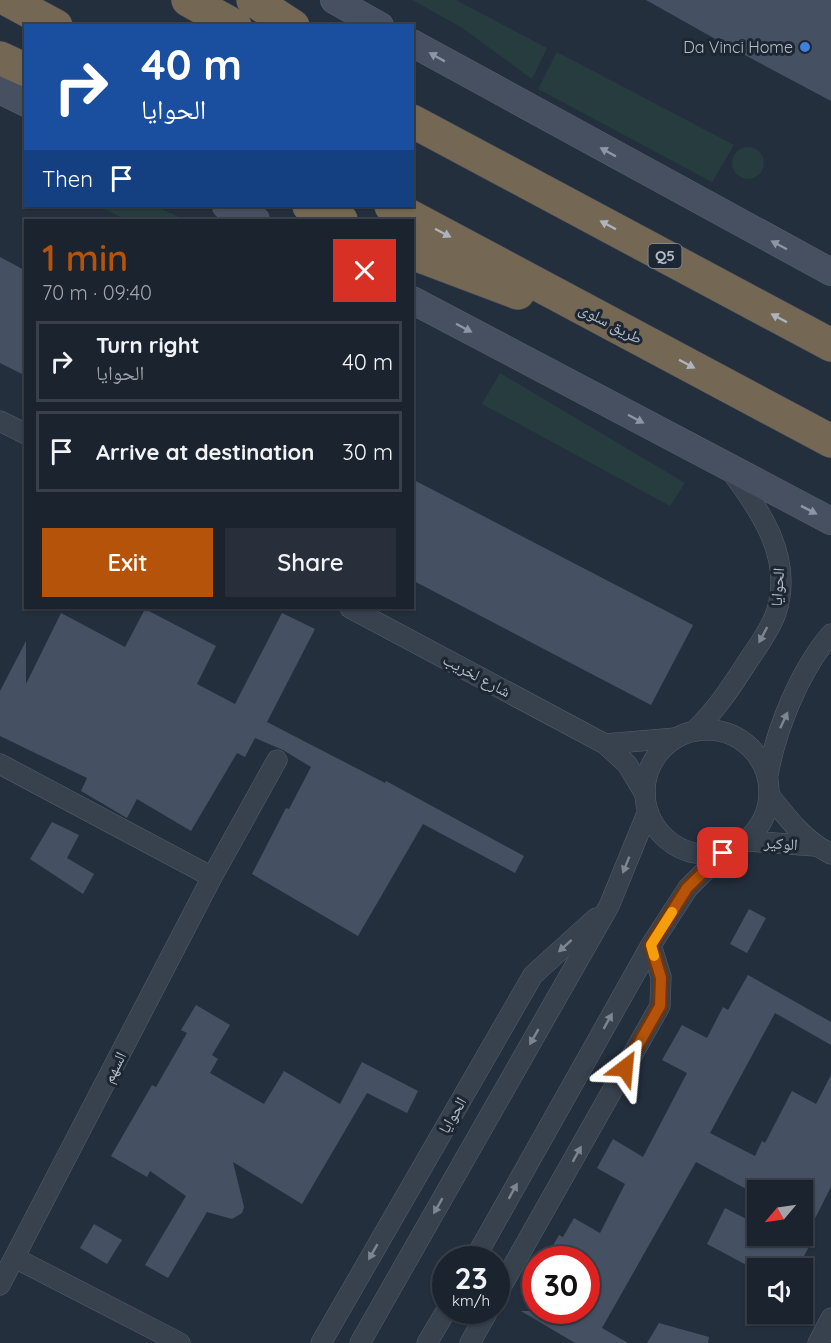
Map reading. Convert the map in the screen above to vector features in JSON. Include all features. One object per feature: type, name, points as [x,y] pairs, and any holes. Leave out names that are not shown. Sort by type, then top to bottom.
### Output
[{"type":"highway","points":[[8,0],[52,24]]},
{"type":"highway","points":[[188,0],[231,24]]},
{"type":"highway","points":[[253,0],[290,24]]},
{"type":"highway","points":[[0,58],[24,69]]},
{"type":"highway","points":[[414,106],[499,167]]},
{"type":"highway","name":"Q5","points":[[414,122],[831,345]]},
{"type":"highway","points":[[311,207],[338,219]]},
{"type":"highway","name":"طريق سلوى","points":[[393,207],[831,441]]},
{"type":"highway","points":[[414,255],[635,337]]},
{"type":"main road","points":[[334,0],[376,24]]},
{"type":"main road","points":[[414,45],[831,272]]},
{"type":"main road","points":[[0,90],[24,102]]},
{"type":"main road","points":[[228,207],[254,219]]},
{"type":"main road","points":[[414,301],[831,521]]},
{"type":"street","points":[[0,420],[24,433]]},
{"type":"street","name":"الحوايا","points":[[695,730],[718,708],[776,613],[780,582],[773,537],[764,517],[729,468]]},
{"type":"street","name":"شارع لخريب","points":[[352,609],[605,744],[627,764],[646,802]]},
{"type":"street","points":[[482,1246],[651,945],[687,888],[723,853],[747,841],[759,828],[770,796],[768,776],[774,741],[804,676],[821,645],[831,634]]},
{"type":"street","points":[[723,853],[699,854],[677,847],[659,831],[646,802],[646,777],[652,762],[662,748],[675,738],[695,730],[719,730],[740,738],[758,754],[768,776]]},
{"type":"street","points":[[605,744],[675,738]]},
{"type":"street","name":"السهم","points":[[0,1285],[212,877],[277,760]]},
{"type":"street","points":[[0,764],[212,877]]},
{"type":"street","name":"الوكير","points":[[770,796],[790,822],[823,850]]},
{"type":"street","name":"الحوايا","points":[[360,1343],[609,906],[646,802]]},
{"type":"street","name":"الوكير","points":[[747,841],[823,850]]},
{"type":"street","name":"الحوايا","points":[[321,1343],[533,975],[609,906]]},
{"type":"street","points":[[510,1271],[660,1006],[661,978],[651,945]]},
{"type":"street","points":[[15,1258],[180,1343]]},
{"type":"street","points":[[818,1343],[831,1318]]},
{"type":"street","points":[[427,1343],[438,1324]]},
{"type":"street","points":[[470,1343],[481,1324]]},
{"type":"green space","points":[[412,0],[456,0],[547,48],[532,79],[461,27]]},
{"type":"green space","points":[[557,52],[734,145],[712,182],[538,89]]},
{"type":"green space","points":[[748,147],[759,152],[764,163],[759,174],[748,179],[737,174],[732,163],[737,152]]},
{"type":"green space","points":[[100,207],[157,207],[183,219],[125,219]]},
{"type":"green space","points":[[500,373],[685,483],[670,506],[482,404]]},
{"type":"building","points":[[646,0],[831,0],[831,101],[726,45]]},
{"type":"building","points":[[0,257],[24,270],[24,375],[0,363]]},
{"type":"building","points":[[414,480],[693,625],[651,705],[414,581]]},
{"type":"building","points":[[145,609],[216,646],[197,684],[235,704],[282,613],[315,629],[267,722],[385,783],[386,781],[524,856],[515,873],[423,824],[358,936],[252,874],[286,808],[289,809],[311,767],[283,750],[255,738],[245,757],[237,753],[191,831],[137,799],[127,818],[81,791],[87,778],[0,736],[0,691],[26,641],[26,684],[61,613],[125,647]]},
{"type":"building","points":[[52,822],[79,835],[67,858],[94,874],[83,894],[30,859]]},
{"type":"building","points":[[749,909],[766,918],[747,953],[730,944]]},
{"type":"building","points":[[748,975],[831,1022],[831,1045],[775,1013],[710,1133],[755,1156],[762,1141],[765,1143],[792,1091],[816,1104],[831,1075],[831,1187],[813,1222],[813,1180],[747,1180],[747,1189],[696,1162],[602,1328],[628,1343],[575,1343],[543,1324],[600,1324],[600,1246],[553,1246],[559,1235],[563,1237],[574,1218],[600,1233],[625,1184],[597,1168],[613,1139],[643,1157],[687,1073],[662,1060],[682,1025],[707,1038],[723,1007],[728,1010]]},
{"type":"building","points":[[196,1005],[230,1025],[212,1055],[218,1059],[210,1073],[264,1104],[284,1071],[340,1104],[362,1062],[418,1091],[407,1113],[367,1093],[302,1204],[233,1162],[244,1207],[242,1213],[232,1219],[207,1212],[168,1278],[145,1265],[186,1196],[150,1171],[147,1177],[111,1156],[152,1085],[156,1087],[187,1033],[181,1030]]},
{"type":"building","points":[[725,1208],[747,1219],[747,1246],[809,1246],[803,1258],[747,1258],[747,1265],[707,1244]]},
{"type":"building","points":[[94,1224],[122,1240],[107,1264],[80,1248]]},
{"type":"building","points":[[659,1323],[709,1337],[708,1343],[647,1343]]},
{"type":"slow traffic","points":[[654,956],[651,945],[672,912]]},
{"type":"place","name":"Da Vinci Home","points":[[805,47]]},
{"type":"route","points":[[625,1068],[660,1006],[661,978],[651,945],[687,888],[723,853]]}]
